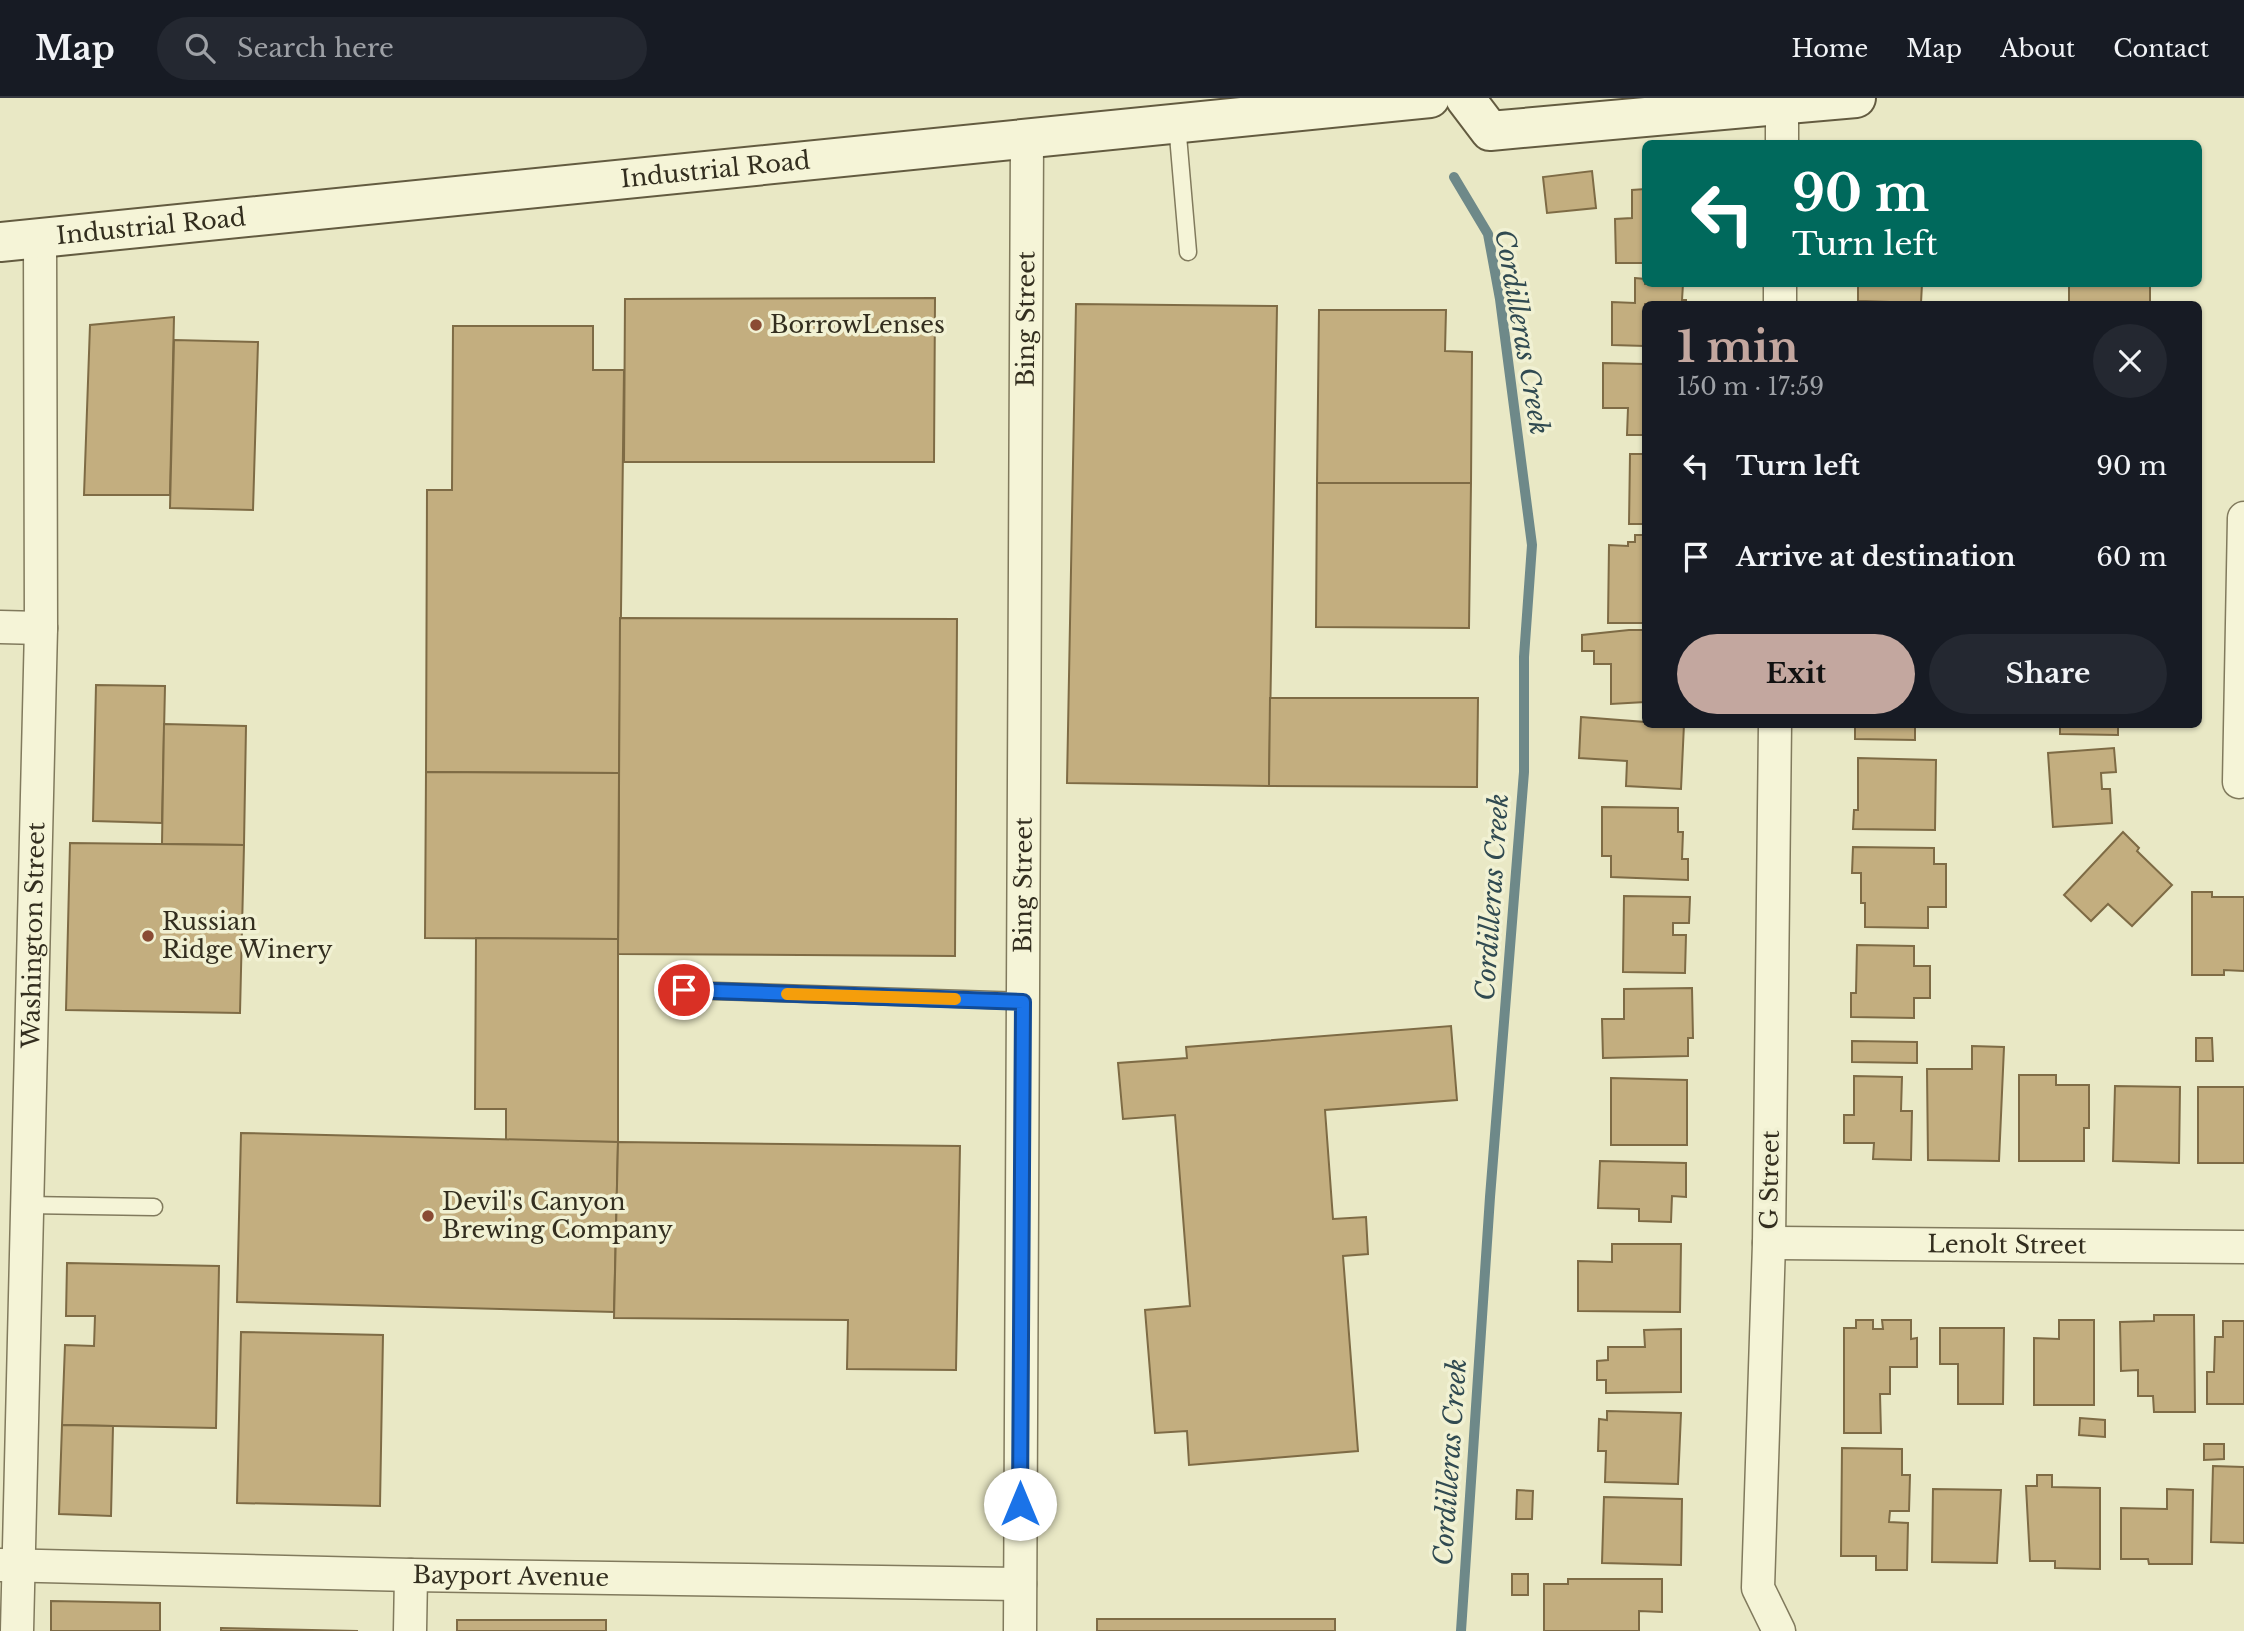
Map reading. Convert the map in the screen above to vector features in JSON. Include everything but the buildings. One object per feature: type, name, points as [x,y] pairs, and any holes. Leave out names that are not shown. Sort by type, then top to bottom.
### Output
[{"type":"main road","name":"Industrial Road","points":[[0,242],[1430,98]]},
{"type":"main road","points":[[1465,98],[1490,131],[1782,101],[1857,98]]},
{"type":"street","points":[[1782,101],[1782,140]]},
{"type":"street","name":"Bing Street","points":[[1020,1631],[1027,140]]},
{"type":"street","name":"Washington Street","points":[[17,1631],[9,1565],[26,1205],[41,628],[40,240]]},
{"type":"street","points":[[2239,782],[2244,518]]},
{"type":"street","points":[[0,627],[41,628]]},
{"type":"street","name":"G Street","points":[[1775,728],[1769,1243],[1758,1588],[1779,1631]]},
{"type":"street","name":"Lenolt Street","points":[[1769,1243],[2244,1247]]},
{"type":"street","name":"Bayport Avenue","points":[[9,1565],[411,1575],[1020,1584]]},
{"type":"street","points":[[410,1631],[411,1575]]},
{"type":"lane","points":[[1177,124],[1188,252]]},
{"type":"lane","points":[[684,990],[1023,1002]]},
{"type":"lane","points":[[26,1205],[154,1207]]},
{"type":"waterway","name":"Cordilleras Creek","points":[[1454,177],[1488,234],[1500,299],[1532,545],[1524,657],[1524,772],[1490,1197],[1461,1631]]},
{"type":"slow traffic","points":[[787,994],[955,999]]},
{"type":"place","name":"BorrowLenses","points":[[756,325]]},
{"type":"place","name":"Russian Ridge Winery","points":[[148,936]]},
{"type":"place","name":"Devil's Canyon Brewing Company","points":[[428,1216]]},
{"type":"route","points":[[684,990],[1023,1002],[1020,1504]]}]
